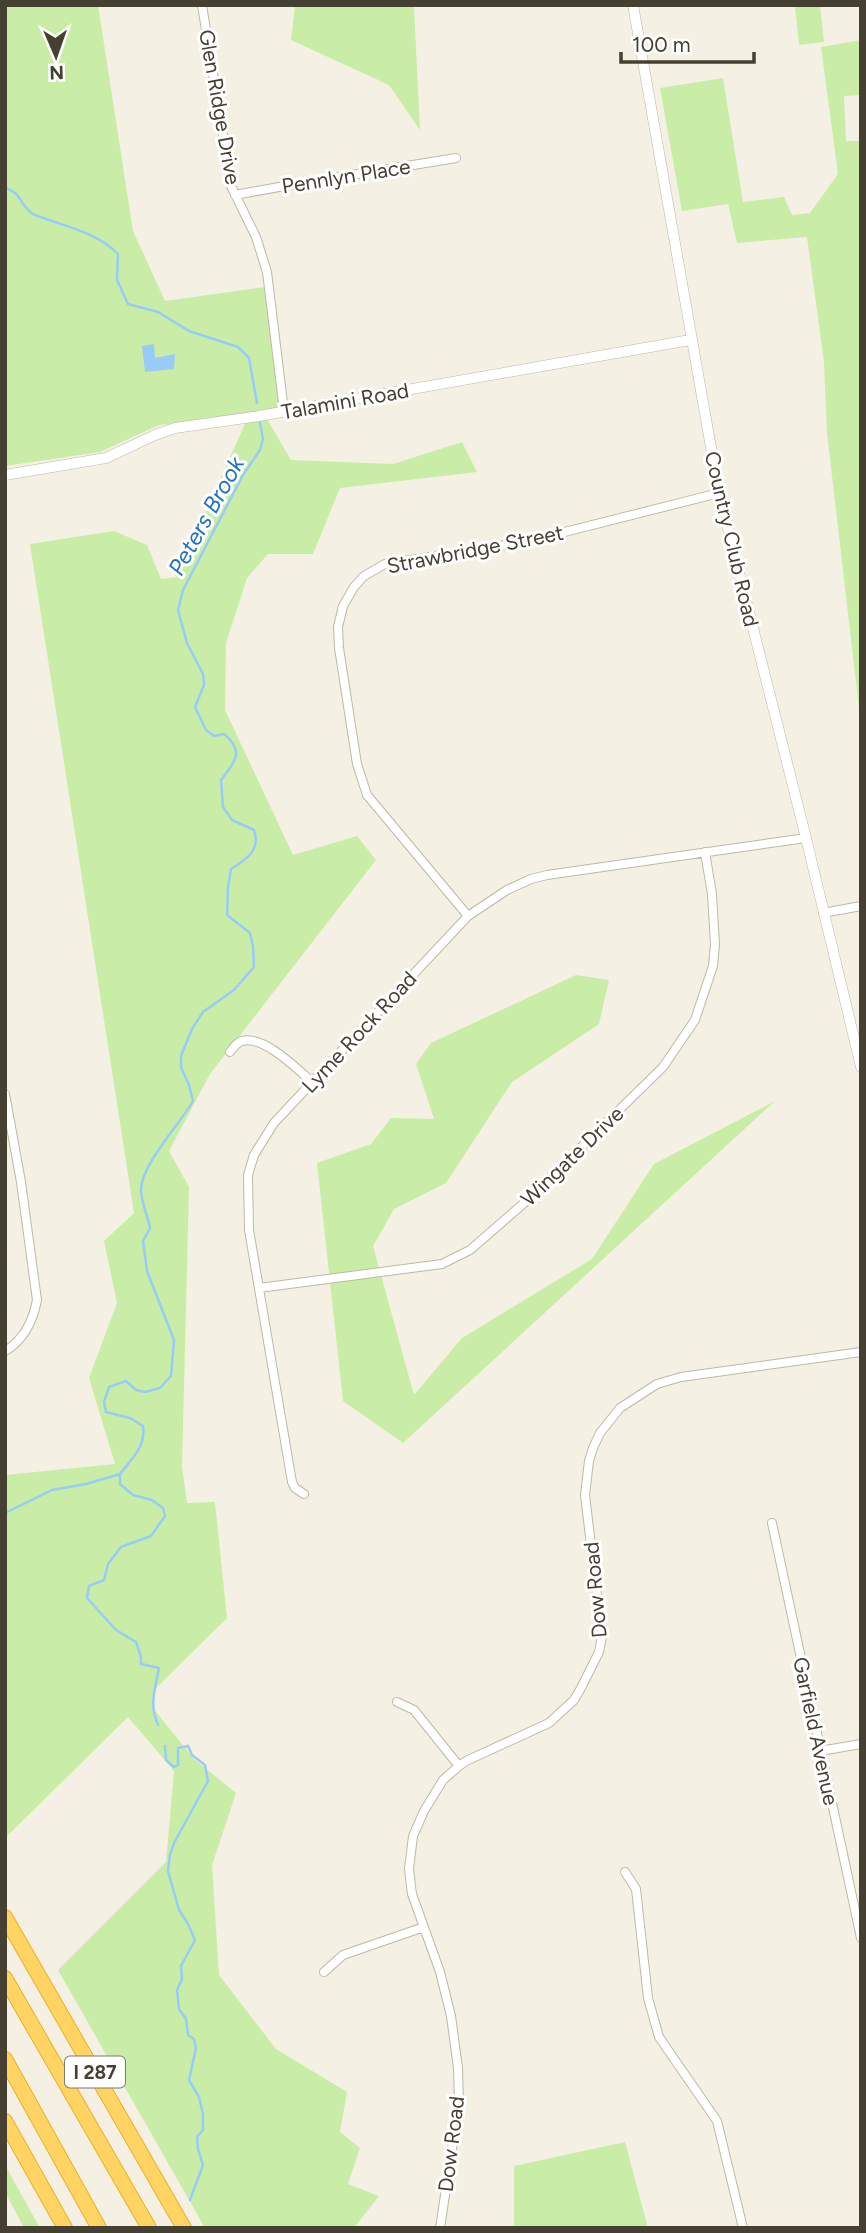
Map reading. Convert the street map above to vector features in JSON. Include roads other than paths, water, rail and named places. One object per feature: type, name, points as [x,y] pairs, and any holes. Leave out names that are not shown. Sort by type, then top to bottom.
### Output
[{"type":"highway","name":"I 287","points":[[5,1917],[184,2228]]},
{"type":"highway","name":"I 287","points":[[5,1978],[149,2228]]},
{"type":"highway","points":[[5,2059],[99,2228]]},
{"type":"highway","points":[[5,2122],[65,2228]]},
{"type":"street","name":"Glen Ridge Drive","points":[[202,5],[231,186],[256,237],[267,272],[284,411]]},
{"type":"street","name":"Country Club Road","points":[[633,5],[719,493],[861,1068]]},
{"type":"street","name":"Pennlyn Place","points":[[235,195],[456,158]]},
{"type":"street","name":"Talamini Road","points":[[5,475],[106,458],[175,428],[691,340]]},
{"type":"street","name":"Strawbridge Street","points":[[468,916],[367,795],[357,764],[339,648],[338,628],[343,606],[354,587],[364,576],[385,564],[525,542],[719,493]]},
{"type":"street","name":"Lyme Rock Road","points":[[304,1494],[295,1488],[292,1482],[249,1230],[248,1175],[254,1155],[274,1124],[468,916],[507,890],[530,879],[547,875],[806,838]]},
{"type":"street","name":"Wingate Drive","points":[[258,1288],[442,1264],[470,1250],[523,1204],[663,1067],[695,1020],[713,966],[715,944],[705,852]]},
{"type":"street","points":[[823,913],[861,906]]},
{"type":"street","points":[[230,1052],[243,1040],[257,1041],[277,1052],[312,1082]]},
{"type":"street","points":[[5,1094],[21,1182],[37,1300],[33,1318],[14,1346],[5,1351]]},
{"type":"street","name":"Dow Road","points":[[440,2228],[459,2103],[458,2068],[440,1972],[412,1894],[409,1869],[413,1836],[424,1811],[443,1780],[466,1761],[549,1723],[561,1714],[581,1688],[599,1652],[599,1610],[585,1489],[593,1448],[600,1433],[616,1413],[657,1384],[681,1377],[861,1352]]},
{"type":"street","name":"Garfield Avenue","points":[[772,1523],[861,1938]]},
{"type":"street","points":[[397,1702],[414,1710],[459,1766]]},
{"type":"street","points":[[820,1751],[861,1744]]},
{"type":"street","points":[[625,1872],[636,1889],[648,1998],[659,2037],[717,2121],[743,2228]]},
{"type":"street","points":[[324,1972],[343,1955],[424,1927]]},
{"type":"water","points":[[154,344],[155,358],[175,354],[174,369],[145,372],[142,346]]},
{"type":"waterway","name":"Peters Brook","points":[[5,187],[15,193],[33,214],[89,234],[118,254],[117,280],[128,304],[158,312],[189,331],[238,347],[249,358],[257,403]]},
{"type":"waterway","name":"Peters Brook","points":[[158,1725],[153,1704],[159,1668],[141,1664],[136,1642],[116,1630],[87,1598],[89,1586],[104,1580],[108,1564],[121,1547],[151,1536],[165,1516],[163,1508],[152,1500],[133,1495],[120,1484],[120,1474],[140,1446],[143,1426],[130,1418],[106,1412],[104,1402],[109,1387],[126,1381],[136,1390],[145,1392],[160,1388],[171,1376],[174,1340],[147,1271],[143,1241],[150,1228],[141,1195],[143,1180],[154,1157],[193,1101],[181,1067],[181,1056],[192,1029],[203,1012],[234,990],[254,967],[250,933],[227,915],[231,869],[251,853],[256,837],[254,830],[232,820],[223,807],[221,780],[236,757],[235,746],[224,734],[214,736],[206,730],[195,707],[204,685],[203,674],[187,643],[178,610],[183,590],[243,475],[260,450],[263,439],[260,423]]},
{"type":"waterway","points":[[5,1513],[52,1490],[120,1474]]},
{"type":"waterway","name":"Peters Brook","points":[[165,1746],[166,1760],[174,1767],[178,1765],[178,1748],[188,1746],[192,1755],[205,1765],[208,1781],[174,1843],[168,1871],[179,1910],[195,1940],[181,1966],[182,1979],[177,1990],[179,2009],[186,2019],[188,2035],[194,2039],[196,2048],[189,2080],[199,2097],[203,2114],[203,2130],[197,2137],[203,2165],[190,2200]]}]
